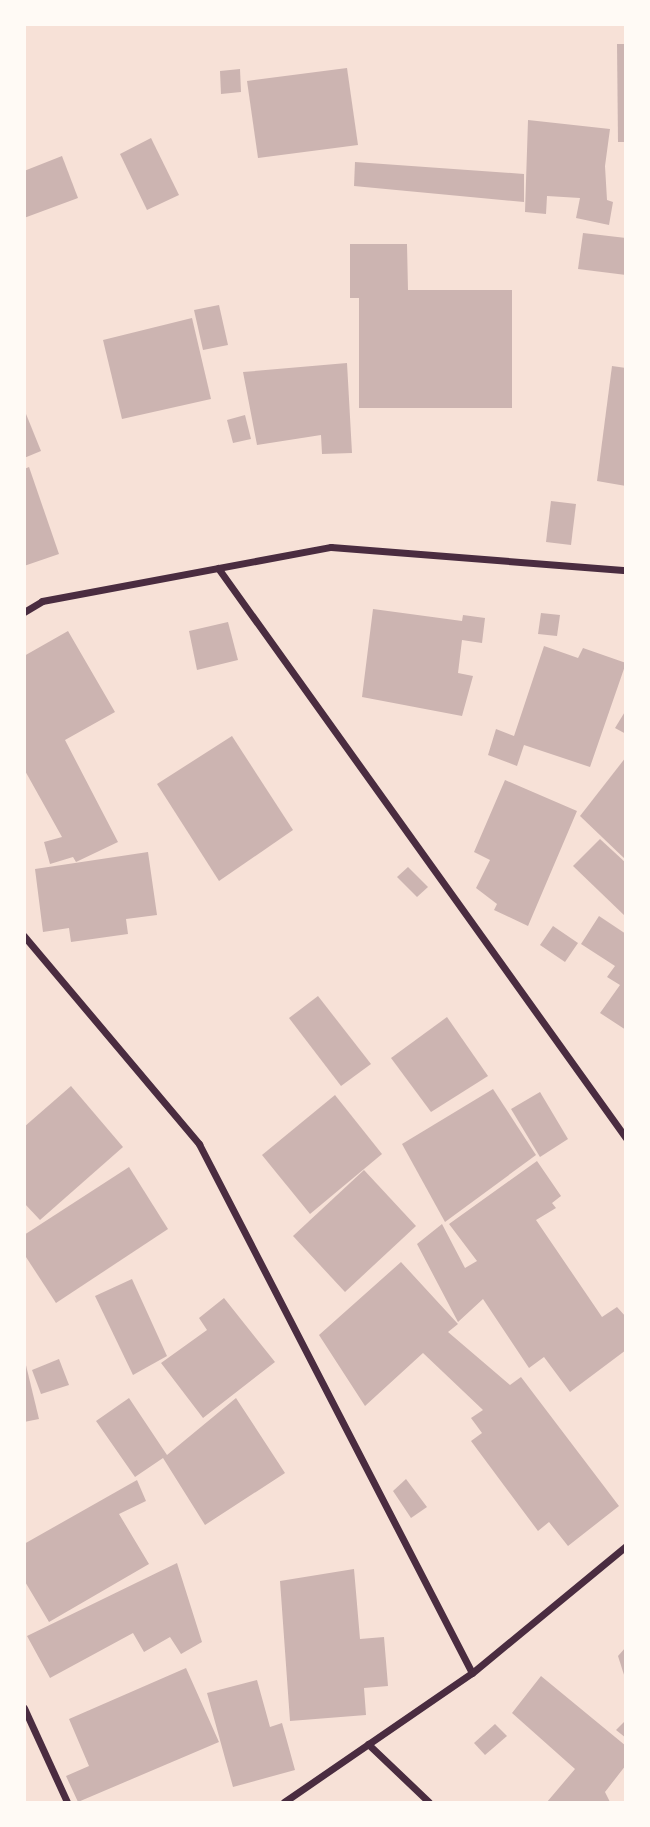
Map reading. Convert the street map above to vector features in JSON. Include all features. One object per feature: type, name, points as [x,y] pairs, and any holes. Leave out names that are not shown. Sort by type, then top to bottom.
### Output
[{"type":"street","points":[[24,611],[43,601],[344,547],[625,570]]},
{"type":"street","points":[[218,568],[625,1138]]},
{"type":"street","points":[[24,936],[199,1144],[472,1672]]},
{"type":"street","points":[[284,1802],[472,1672],[625,1546]]},
{"type":"street","points":[[24,1707],[67,1802]]},
{"type":"street","points":[[368,1744],[429,1802]]},
{"type":"building","points":[[617,44],[626,44],[626,142],[618,142]]},
{"type":"building","points":[[347,68],[358,145],[258,158],[247,81]]},
{"type":"building","points":[[240,69],[241,92],[221,94],[220,71]]},
{"type":"building","points":[[528,120],[610,129],[605,166],[607,200],[613,202],[609,225],[576,218],[580,198],[547,196],[546,214],[525,212]]},
{"type":"building","points":[[151,138],[179,195],[147,210],[120,154]]},
{"type":"building","points":[[62,156],[78,198],[24,218],[24,171]]},
{"type":"building","points":[[355,162],[524,174],[524,202],[354,186]]},
{"type":"building","points":[[583,233],[626,238],[626,275],[578,269]]},
{"type":"building","points":[[350,244],[407,244],[408,290],[512,290],[512,408],[359,408],[359,298],[350,298]]},
{"type":"building","points":[[219,305],[228,345],[203,350],[194,310]]},
{"type":"building","points":[[192,318],[211,399],[122,419],[103,340]]},
{"type":"building","points":[[347,363],[352,453],[322,454],[321,435],[257,445],[243,372]]},
{"type":"building","points":[[612,366],[626,368],[626,486],[597,481]]},
{"type":"building","points":[[24,409],[41,451],[24,458]]},
{"type":"building","points":[[245,415],[251,439],[233,443],[227,420]]},
{"type":"building","points":[[29,467],[59,554],[24,566],[24,469]]},
{"type":"building","points":[[551,501],[576,504],[571,545],[546,542]]},
{"type":"building","points":[[373,609],[462,621],[463,615],[485,618],[482,643],[462,640],[458,673],[473,676],[462,716],[362,697]]},
{"type":"building","points":[[541,613],[560,615],[557,636],[538,634]]},
{"type":"building","points":[[228,622],[238,660],[197,670],[189,631]]},
{"type":"building","points":[[68,631],[115,712],[65,740],[118,842],[76,862],[73,857],[50,864],[44,842],[62,837],[24,769],[24,656]]},
{"type":"building","points":[[544,646],[578,658],[583,648],[626,663],[590,767],[524,745],[517,766],[488,755],[496,729],[514,736]]},
{"type":"building","points":[[626,710],[626,734],[615,728]]},
{"type":"building","points":[[232,736],[293,830],[219,881],[157,784]]},
{"type":"building","points":[[626,757],[626,860],[580,816]]},
{"type":"building","points":[[505,780],[577,811],[528,926],[494,910],[497,904],[476,888],[490,860],[474,852]]},
{"type":"building","points":[[600,839],[626,863],[626,917],[573,866]]},
{"type":"building","points":[[148,852],[157,915],[126,919],[128,934],[71,942],[69,928],[43,932],[35,869]]},
{"type":"building","points":[[408,867],[428,887],[417,897],[397,877]]},
{"type":"building","points":[[599,916],[626,934],[626,1030],[600,1013],[620,985],[607,977],[615,966],[581,944]]},
{"type":"building","points":[[553,926],[578,943],[565,962],[540,945]]},
{"type":"building","points":[[318,996],[371,1064],[341,1086],[289,1018]]},
{"type":"building","points":[[447,1017],[488,1076],[431,1112],[391,1058]]},
{"type":"building","points":[[71,1086],[123,1147],[40,1220],[24,1203],[24,1127]]},
{"type":"building","points":[[493,1089],[536,1155],[445,1222],[402,1144]]},
{"type":"building","points":[[540,1092],[568,1139],[540,1157],[511,1109]]},
{"type":"building","points":[[335,1095],[382,1154],[310,1214],[262,1155]]},
{"type":"building","points":[[537,1161],[561,1196],[552,1203],[556,1208],[536,1220],[602,1317],[617,1307],[626,1317],[626,1350],[570,1392],[544,1357],[529,1368],[483,1299],[458,1322],[417,1244],[442,1224],[465,1268],[477,1261],[449,1224]]},
{"type":"building","points":[[129,1167],[168,1229],[56,1303],[24,1254],[24,1235]]},
{"type":"building","points":[[364,1170],[416,1226],[345,1292],[293,1236]]},
{"type":"building","points":[[401,1262],[458,1324],[448,1332],[510,1385],[521,1377],[619,1506],[568,1546],[549,1522],[538,1531],[471,1441],[482,1433],[471,1418],[483,1410],[423,1353],[365,1406],[319,1335]]},
{"type":"building","points":[[132,1279],[167,1356],[133,1375],[95,1296]]},
{"type":"building","points":[[224,1298],[275,1362],[203,1418],[161,1363],[207,1330],[199,1318]]},
{"type":"building","points":[[24,1357],[39,1419],[24,1422]]},
{"type":"building","points":[[59,1359],[69,1385],[41,1394],[32,1370]]},
{"type":"building","points":[[129,1398],[167,1455],[236,1398],[285,1473],[205,1525],[163,1458],[135,1477],[96,1421]]},
{"type":"building","points":[[406,1479],[427,1507],[411,1518],[393,1491]]},
{"type":"building","points":[[137,1480],[146,1501],[119,1514],[149,1564],[49,1622],[24,1580],[24,1544]]},
{"type":"building","points":[[177,1563],[202,1642],[181,1654],[170,1637],[144,1652],[133,1633],[50,1678],[27,1636]]},
{"type":"building","points":[[354,1569],[360,1639],[384,1637],[388,1686],[364,1688],[366,1715],[290,1721],[280,1581]]},
{"type":"building","points":[[626,1647],[626,1678],[625,1678],[618,1656]]},
{"type":"building","points":[[186,1668],[219,1742],[78,1802],[66,1776],[89,1766],[69,1719]]},
{"type":"building","points":[[541,1676],[626,1746],[626,1765],[605,1792],[610,1802],[547,1802],[575,1769],[512,1713]]},
{"type":"building","points":[[257,1680],[270,1727],[282,1723],[295,1770],[233,1787],[207,1693]]},
{"type":"building","points":[[626,1720],[626,1738],[616,1730]]},
{"type":"building","points":[[495,1724],[507,1736],[485,1755],[474,1743]]}]
